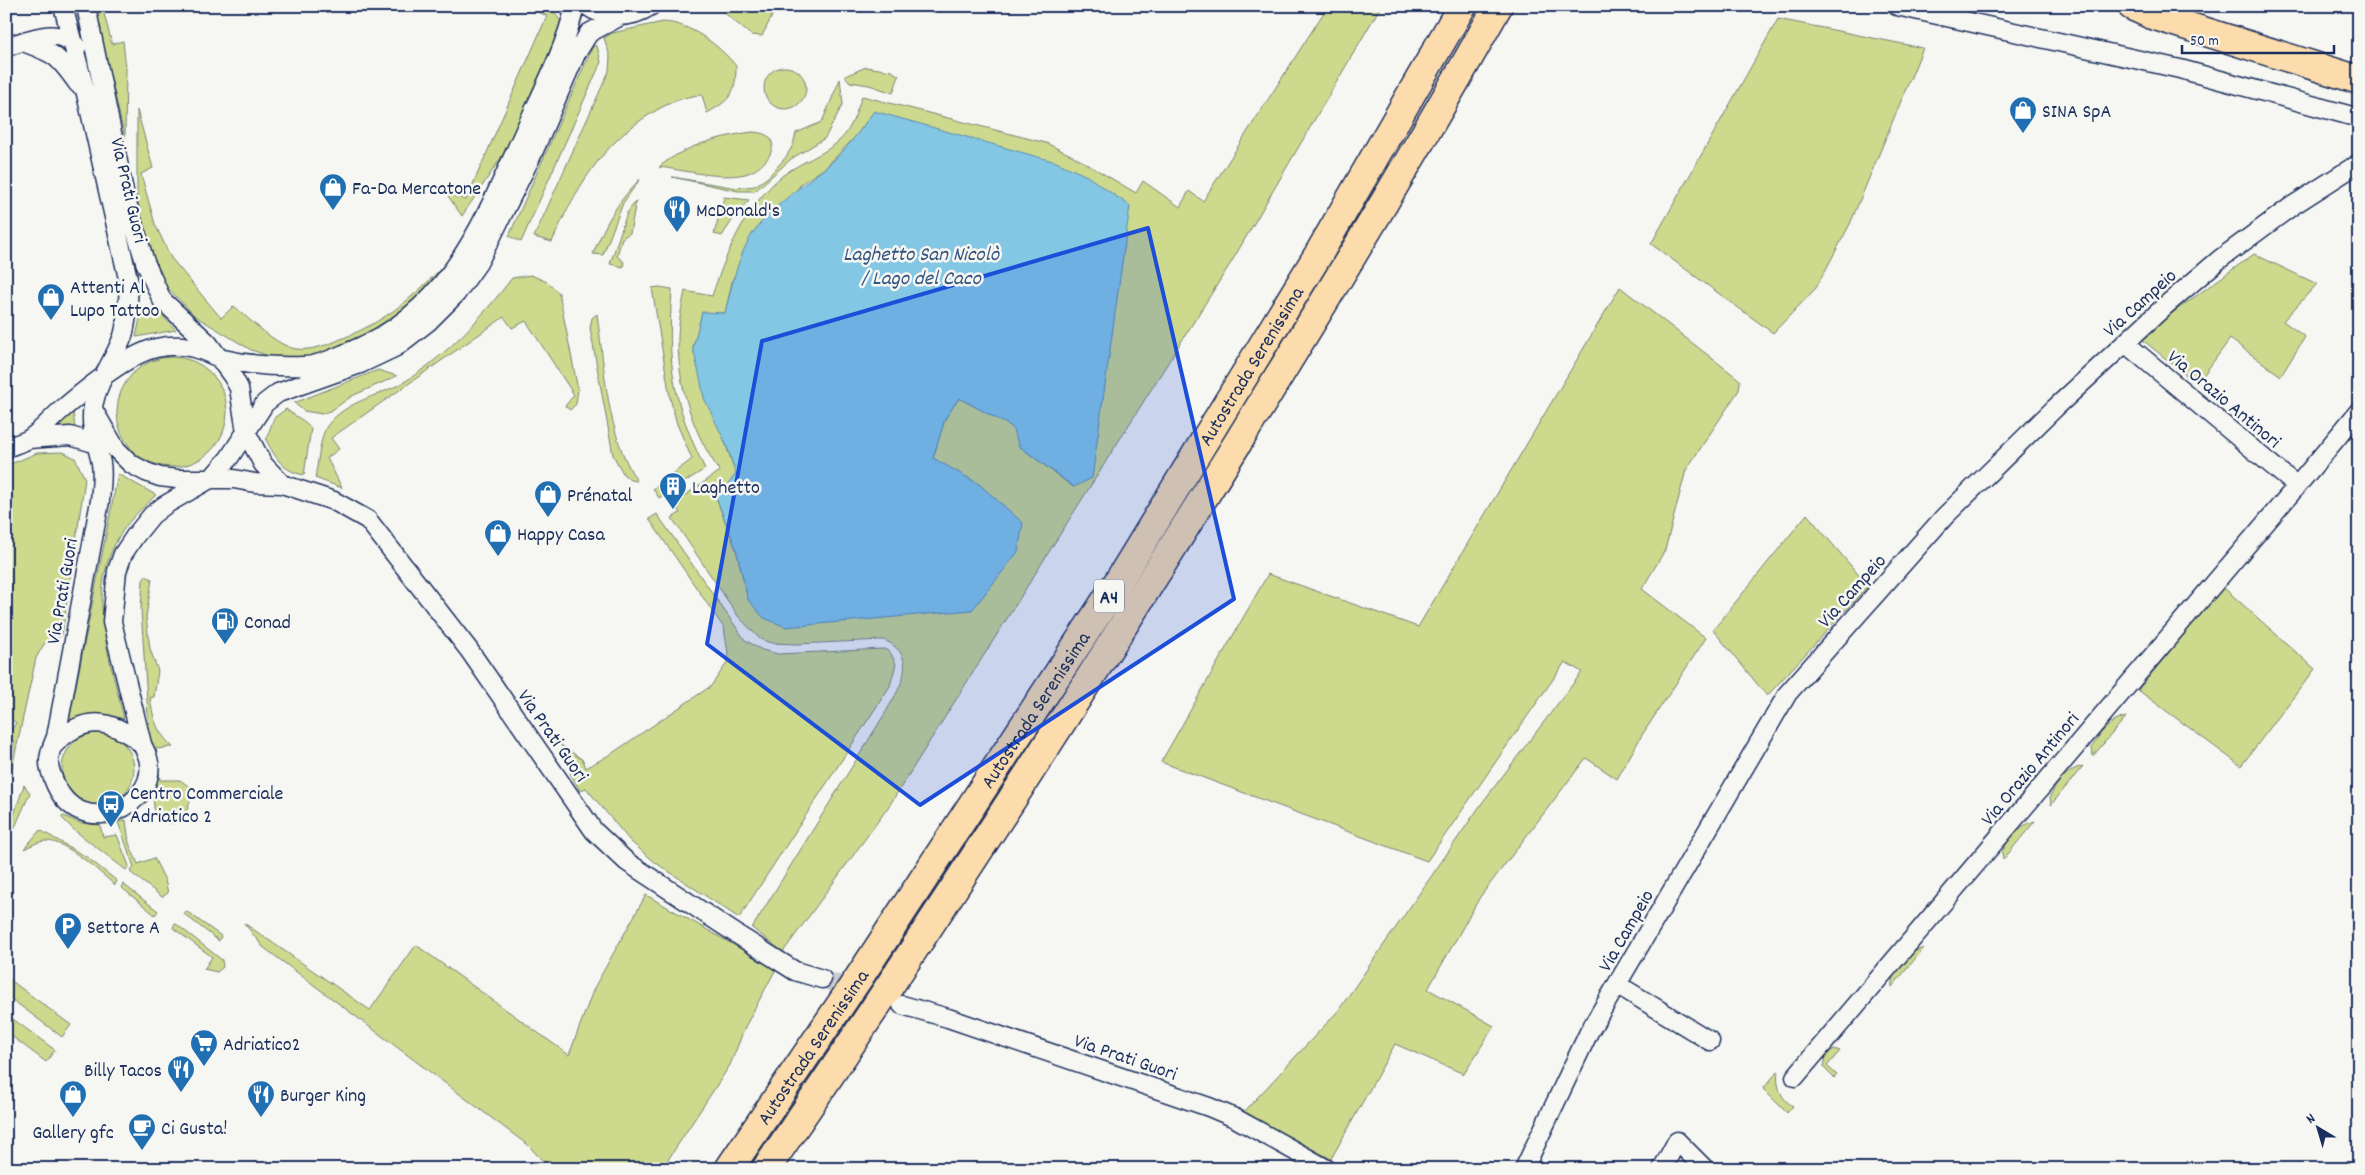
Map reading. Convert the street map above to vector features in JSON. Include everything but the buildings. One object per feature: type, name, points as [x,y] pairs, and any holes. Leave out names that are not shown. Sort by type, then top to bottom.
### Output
[{"type":"main road","name":"Autostrada Serenissima","points":[[729,1169],[871,960],[1118,582],[1318,256],[1462,6]]},
{"type":"main road","name":"Autostrada Serenissima","points":[[766,1169],[888,990],[1144,595],[1355,252],[1498,6]]},
{"type":"main road","points":[[2132,6],[2152,15],[2359,80]]},
{"type":"street","name":"Via Prati Guori","points":[[63,6],[70,40],[86,94],[130,283],[128,313],[123,336],[100,380],[92,409],[94,443],[101,462],[100,501],[53,746],[48,762],[58,792],[72,808],[95,815],[118,811],[140,795],[148,775],[148,759],[142,744],[112,622],[114,587],[123,554],[135,536],[152,515],[165,505],[212,478],[282,484],[334,501],[368,520],[469,650],[594,831],[627,862],[795,972],[822,979]]},
{"type":"street","name":"Via Prati Guori","points":[[86,6],[125,196],[145,262],[162,300],[208,343],[221,358]]},
{"type":"street","points":[[100,380],[139,354],[156,348],[175,346],[198,349],[221,358],[245,362],[305,366],[332,359],[364,346],[389,333],[410,318],[443,284],[480,228],[555,63],[571,23],[575,6]]},
{"type":"street","points":[[587,6],[603,14],[619,17],[631,16],[651,6]]},
{"type":"street","points":[[1896,6],[2180,69],[2359,118]]},
{"type":"street","points":[[92,409],[116,449],[131,464],[160,477],[212,478],[229,458],[266,404],[278,393],[360,364],[396,347],[428,322],[456,294],[478,263],[532,155],[576,54],[589,33],[619,17]]},
{"type":"street","points":[[6,47],[50,34],[70,40],[79,49],[86,63],[112,166],[125,196]]},
{"type":"street","points":[[23,42],[52,52],[65,65],[86,94]]},
{"type":"street","name":"Via Campeio","points":[[1524,1169],[1589,1032],[1788,693],[1945,516],[2125,343],[2220,259],[2292,206],[2359,163]]},
{"type":"street","name":"Via Orazio Antinori","points":[[2125,343],[2297,486]]},
{"type":"street","points":[[221,358],[239,388],[246,432],[263,464],[282,484]]},
{"type":"street","name":"Via Prati Guori","points":[[29,439],[76,397],[100,380]]},
{"type":"street","name":"Via Orazio Antinori","points":[[1795,1077],[2297,486],[2359,410]]},
{"type":"street","name":"Via Prati Guori","points":[[6,448],[29,439],[70,436],[94,443]]},
{"type":"street","points":[[53,746],[63,735],[94,723],[110,725],[124,730],[142,744]]},
{"type":"street","points":[[1618,985],[1710,1041]]},
{"type":"street","name":"Via Prati Guori","points":[[902,1005],[948,1018],[1209,1107],[1235,1118],[1327,1169]]},
{"type":"street","points":[[1662,1169],[1677,1141],[1706,1169]]},
{"type":"highlighted area","points":[[1148,228],[1234,599],[920,805],[707,644],[762,341]]},
{"type":"green space","points":[[94,6],[102,6],[112,44],[123,41],[126,68],[125,138]]},
{"type":"green space","points":[[536,6],[550,6],[564,26],[513,140],[462,216],[448,196],[466,200],[547,16],[536,11]]},
{"type":"green space","points":[[716,6],[777,6],[762,36],[751,35]]},
{"type":"green space","points":[[1328,6],[1381,6],[1232,261],[889,806],[783,952],[752,928],[890,706],[904,675],[904,665],[902,656],[895,647],[884,640],[797,644],[771,643],[760,639],[738,616],[672,518],[680,513],[674,503],[720,471],[702,441],[684,392],[678,334],[685,291],[712,296],[731,246],[758,202],[782,176],[827,150],[844,136],[851,125],[862,96],[1046,143],[1075,157],[1136,193],[1143,181],[1180,207],[1189,191],[1203,201]],"holes":[[[866,122],[1073,487],[1019,446],[1013,427],[959,398],[945,419],[933,458],[951,470],[747,595],[736,549],[719,506],[745,480],[736,474],[693,348],[702,313],[725,313],[733,278],[802,183],[825,168],[858,134]]]},
{"type":"green space","points":[[1778,19],[1923,48],[1850,224],[1816,288],[1773,333],[1651,244]]},
{"type":"green space","points":[[663,22],[683,26],[703,36],[721,50],[736,66],[735,83],[727,100],[707,113],[702,95],[682,98],[658,109],[634,125],[604,153],[592,169],[570,204],[552,242],[534,237],[609,71],[610,56],[604,38],[612,33]]},
{"type":"green space","points":[[593,46],[597,46],[601,62],[521,242],[509,236]]},
{"type":"green space","points":[[785,67],[800,73],[806,88],[800,103],[785,109],[770,103],[764,88],[770,73]]},
{"type":"green space","points":[[866,67],[892,71],[899,76],[893,93],[869,85],[850,82],[845,76]]},
{"type":"green space","points":[[840,79],[843,104],[825,138],[791,159],[755,191],[738,191],[672,177],[737,188],[755,186],[768,177],[786,157],[793,145],[796,133],[822,122]]},
{"type":"green space","points":[[137,110],[153,168],[141,174],[155,224],[171,258],[221,318],[234,306],[264,331],[288,347],[301,349],[325,345],[378,321],[408,300],[463,245],[418,302],[392,322],[325,354],[306,358],[275,358],[251,350],[195,316],[166,286],[155,266],[137,200]]},
{"type":"green space","points":[[752,132],[763,134],[770,138],[772,144],[768,158],[754,171],[735,176],[725,176],[659,167],[680,153],[703,143],[727,136]]},
{"type":"green space","points":[[640,179],[623,203],[603,255],[593,254],[612,214]]},
{"type":"green space","points":[[724,197],[749,200],[737,213],[722,236],[714,234]]},
{"type":"green space","points":[[636,201],[630,233],[622,238],[617,256],[624,262],[623,267],[610,264],[627,213]]},
{"type":"green space","points":[[2254,254],[2317,284],[2283,321],[2305,337],[2281,376],[2230,339],[2197,384],[2139,337]]},
{"type":"green space","points":[[531,275],[547,282],[559,293],[578,390],[576,404],[570,410],[565,406],[574,395],[526,321],[512,328],[504,317],[331,438],[339,449],[327,458],[342,488],[315,478],[323,437],[327,426],[335,417],[355,404],[409,379],[465,333],[512,278]]},
{"type":"green space","points":[[1620,287],[1740,380],[1739,390],[1686,470],[1665,550],[1642,589],[1706,638],[1642,735],[1617,779],[1586,758],[1480,897],[1428,989],[1494,1026],[1464,1074],[1395,1044],[1331,1159],[1243,1113],[1338,1011],[1482,803],[1582,672],[1565,662],[1427,861],[1161,762],[1268,574],[1418,627]]},
{"type":"green space","points":[[652,288],[672,289],[670,339],[674,382],[685,422],[705,469],[659,498],[653,489],[692,459],[677,424],[670,398]]},
{"type":"green space","points":[[158,311],[176,330],[136,337],[140,318]]},
{"type":"green space","points":[[597,314],[608,400],[613,422],[627,462],[637,481],[630,480],[624,475],[613,455],[590,328],[592,318]]},
{"type":"green space","points":[[172,357],[193,361],[211,373],[223,391],[227,412],[223,433],[211,451],[193,463],[172,467],[151,463],[133,451],[121,433],[117,412],[121,391],[133,373],[151,361]]},
{"type":"green space","points":[[378,370],[397,376],[352,396],[332,410],[322,414],[304,411],[294,403]]},
{"type":"green space","points":[[286,409],[311,428],[304,475],[290,470],[280,463],[266,440],[274,418]]},
{"type":"green space","points":[[73,410],[75,429],[51,429]]},
{"type":"green space","points":[[63,452],[75,458],[85,479],[62,635],[44,644],[36,658],[6,795],[14,742],[7,736],[16,723],[6,715],[6,466],[37,453]]},
{"type":"green space","points":[[118,474],[156,495],[126,526],[113,549],[105,572],[102,596],[106,645],[124,719],[109,715],[90,714],[69,721]]},
{"type":"green space","points":[[657,514],[745,640],[762,650],[778,654],[884,649],[890,652],[896,664],[890,686],[739,918],[656,863],[630,841],[586,788],[580,791],[571,775],[561,745],[583,760],[586,768],[611,754],[711,686],[727,663],[728,653],[724,628],[649,519]]},
{"type":"green space","points":[[1807,514],[1868,586],[1767,696],[1713,630]]},
{"type":"green space","points":[[146,576],[152,579],[146,617],[150,649],[158,671],[154,697],[150,698],[159,731],[173,747],[156,749],[160,780],[180,780],[190,787],[191,798],[184,815],[171,823],[165,822],[159,817],[154,808],[141,609],[143,580]]},
{"type":"green space","points":[[2223,587],[2315,669],[2241,766],[2138,690]]},
{"type":"green space","points":[[2126,717],[2093,756],[2092,747],[2102,732],[2115,721]]},
{"type":"green space","points":[[91,733],[105,733],[124,743],[134,762],[134,776],[124,795],[105,805],[91,805],[72,795],[62,776],[62,762],[72,743]]},
{"type":"green space","points":[[2083,766],[2051,805],[2050,796],[2059,781],[2072,770]]},
{"type":"green space","points":[[24,785],[30,793],[15,827],[6,838]]},
{"type":"green space","points":[[64,816],[80,823],[100,825],[103,837],[117,835],[129,866],[126,870],[74,830],[61,817]]},
{"type":"green space","points":[[126,820],[129,843],[138,864],[154,858],[165,880],[168,893],[162,897],[130,872],[134,867],[118,822]]},
{"type":"green space","points":[[2035,821],[2003,860],[2002,852],[2008,841],[2024,825]]},
{"type":"green space","points":[[40,830],[88,858],[117,881],[115,885],[73,851],[54,842],[40,842],[24,849]]},
{"type":"green space","points":[[123,884],[158,911],[155,915],[121,887]]},
{"type":"green space","points":[[646,895],[776,969],[746,1025],[730,1065],[662,1169],[550,1169],[529,1146],[263,947],[244,923],[370,1010],[416,945],[569,1055],[594,988]]},
{"type":"green space","points":[[186,911],[221,936],[219,941],[184,914]]},
{"type":"green space","points":[[175,923],[222,960],[223,967],[217,972],[204,969],[212,957],[173,928]]},
{"type":"green space","points":[[1924,948],[1892,987],[1894,974],[1901,962],[1912,953]]},
{"type":"green space","points":[[6,977],[71,1025],[62,1037],[6,995]]},
{"type":"green space","points":[[6,1014],[55,1050],[46,1062],[6,1032]]},
{"type":"green space","points":[[1834,1049],[1840,1051],[1827,1066],[1837,1075],[1834,1078],[1823,1067],[1825,1056]]},
{"type":"green space","points":[[1778,1071],[1780,1091],[1793,1106],[1787,1113],[1763,1089]]},
{"type":"water","name":"Laghetto San Nicolò / Lago del Caco","points":[[874,111],[1056,162],[1087,176],[1130,206],[1092,478],[1074,487],[1019,446],[1012,427],[959,398],[945,419],[933,458],[979,484],[1023,523],[1018,552],[972,610],[786,627],[764,618],[748,600],[736,549],[716,497],[736,474],[726,444],[704,398],[693,348],[702,312],[725,313],[734,277],[747,243],[753,233],[771,212],[824,169],[845,149]]},
{"type":"tunnel","points":[[822,979],[890,1001]]},
{"type":"place","name":"SINA SpA","points":[[2023,134]]},
{"type":"place","name":"Fa-Da Mercatone","points":[[333,211]]},
{"type":"place","name":"McDonald's","points":[[677,233]]},
{"type":"place","name":"Attenti Al Lupo Tattoo","points":[[51,321]]},
{"type":"place","name":"Laghetto","points":[[673,510]]},
{"type":"place","name":"Prénatal","points":[[548,518]]},
{"type":"place","name":"Happy Casa","points":[[498,557]]},
{"type":"place","name":"Conad","points":[[225,645]]},
{"type":"place","name":"Centro Commerciale Adriatico 2","points":[[111,828]]},
{"type":"place","name":"Settore A","points":[[68,950]]},
{"type":"place","name":"Adriatico2","points":[[204,1067]]},
{"type":"place","name":"Billy Tacos","points":[[181,1093]]},
{"type":"place","name":"Gallery gfc","points":[[73,1118]]},
{"type":"place","name":"Burger King","points":[[261,1118]]},
{"type":"place","name":"Ci Gusta!","points":[[142,1151]]}]
